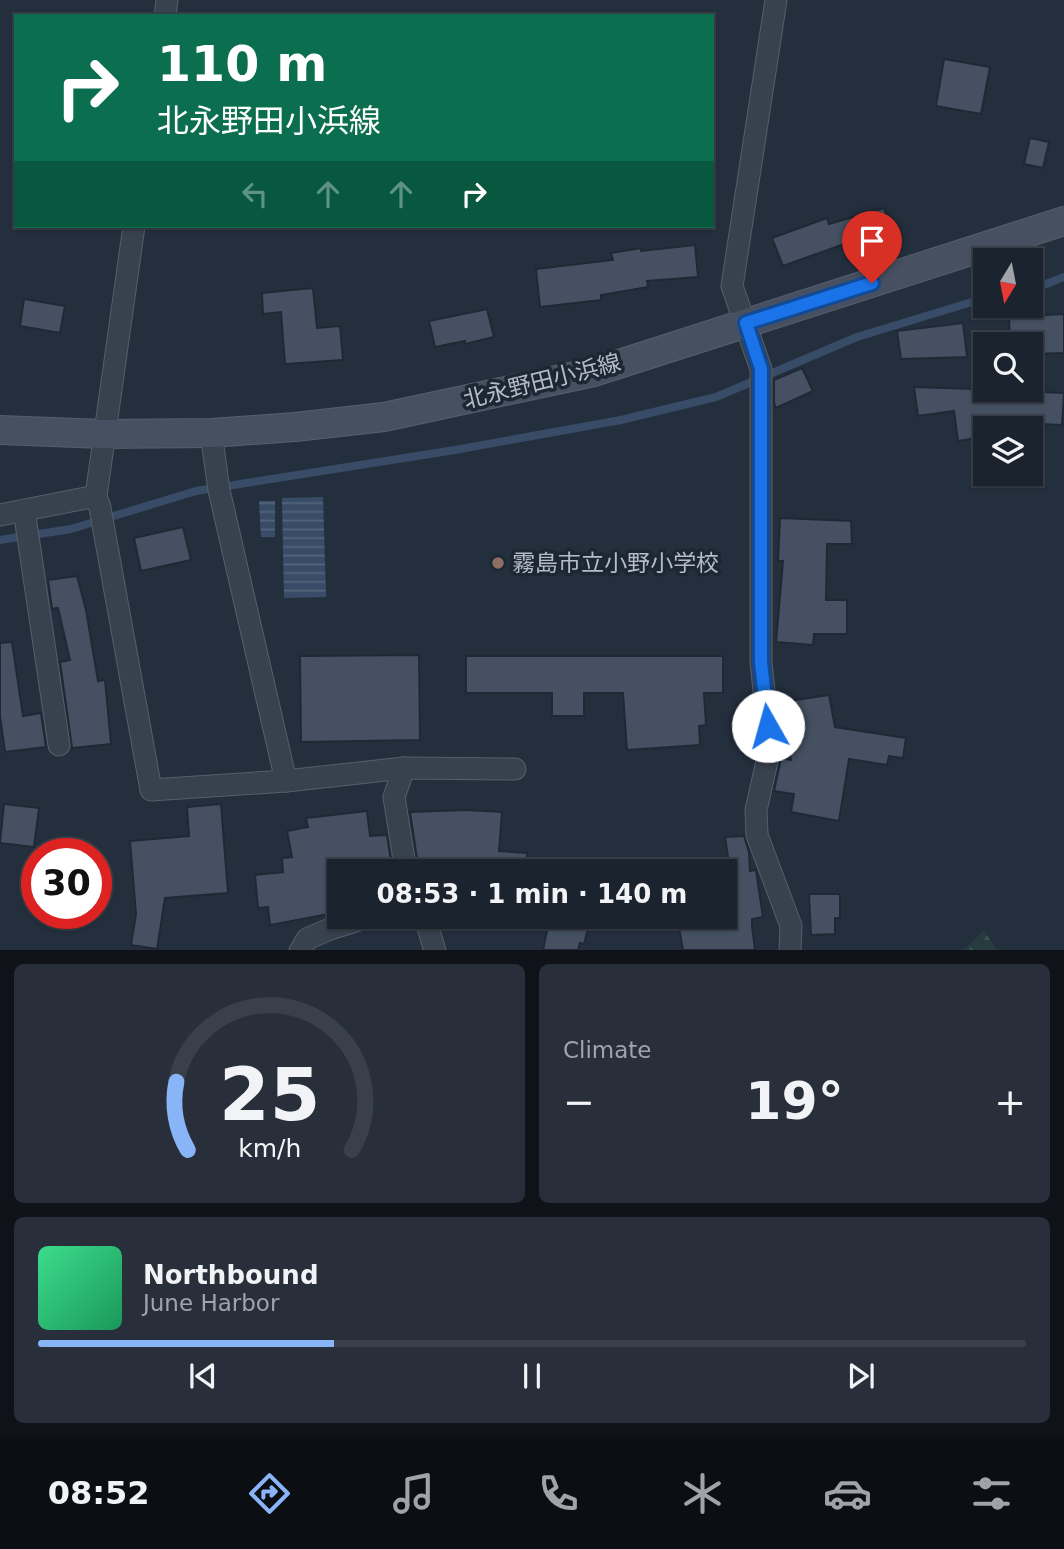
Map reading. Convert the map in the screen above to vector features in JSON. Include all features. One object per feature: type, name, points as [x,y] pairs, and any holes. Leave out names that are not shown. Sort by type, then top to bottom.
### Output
[{"type":"main road","name":"北永野田小浜線","points":[[0,430],[103,434],[211,433],[384,417],[594,372],[1064,221]]},
{"type":"street","points":[[776,0],[732,286],[761,369],[761,662],[771,748],[755,810],[757,835],[792,926],[790,950]]},
{"type":"street","points":[[134,228],[103,434],[98,502],[151,790],[286,781],[404,768],[514,769]]},
{"type":"street","points":[[211,433],[219,490],[286,781]]},
{"type":"street","points":[[0,515],[25,515],[98,502]]},
{"type":"street","points":[[25,515],[59,745]]},
{"type":"street","points":[[404,768],[394,797],[404,859]]},
{"type":"street","points":[[300,950],[307,939],[330,929]]},
{"type":"street","points":[[429,929],[435,950]]},
{"type":"green space","points":[[984,931],[997,950],[963,950]]},
{"type":"water","points":[[323,497],[326,597],[284,598],[282,498]]},
{"type":"water","points":[[259,501],[275,501],[275,537],[261,537]]},
{"type":"building","points":[[944,59],[990,67],[981,114],[936,106]]},
{"type":"building","points":[[1030,138],[1049,142],[1043,168],[1024,164]]},
{"type":"building","points":[[884,208],[892,233],[845,247],[844,244],[783,266],[772,238],[827,218],[829,224]]},
{"type":"building","points":[[695,245],[698,277],[647,281],[648,287],[601,295],[601,300],[540,307],[536,269],[613,260],[611,253],[641,248],[641,251]]},
{"type":"building","points":[[313,288],[317,328],[340,326],[343,360],[285,364],[281,312],[263,314],[262,293]]},
{"type":"building","points":[[24,299],[65,306],[60,333],[20,326]]},
{"type":"building","points":[[487,309],[494,337],[435,347],[429,321]]},
{"type":"building","points":[[1064,314],[1064,353],[1043,354],[1043,332],[1010,332],[1009,318],[1043,318],[1043,315]]},
{"type":"building","points":[[963,323],[967,357],[901,359],[897,331]]},
{"type":"building","points":[[802,368],[813,391],[776,408],[774,380]]},
{"type":"building","points":[[914,387],[973,389],[973,402],[1043,402],[1043,392],[1064,393],[1062,425],[1043,424],[1043,416],[973,416],[973,438],[958,441],[954,411],[918,416]]},
{"type":"building","points":[[780,518],[851,521],[852,544],[827,544],[826,600],[847,600],[847,634],[814,634],[813,645],[776,642],[783,561],[778,561]]},
{"type":"building","points":[[183,527],[191,560],[141,571],[134,538]]},
{"type":"building","points":[[77,576],[86,610],[98,681],[105,680],[111,744],[72,748],[60,662],[70,660],[58,608],[52,609],[48,580]]},
{"type":"building","points":[[12,642],[23,716],[41,713],[46,747],[5,752],[0,716],[0,643]]},
{"type":"building","points":[[419,655],[420,740],[301,742],[300,656]]},
{"type":"building","points":[[466,656],[723,656],[723,693],[704,693],[706,725],[699,726],[700,745],[627,750],[623,693],[584,693],[584,716],[552,716],[552,693],[466,693]]},
{"type":"building","points":[[829,695],[835,727],[906,738],[903,758],[889,756],[887,765],[849,759],[839,821],[791,812],[794,794],[774,791],[781,758],[791,760],[782,702]]},
{"type":"building","points":[[4,804],[39,808],[35,838],[21,838],[21,845],[0,843]]},
{"type":"building","points":[[221,804],[228,893],[165,898],[157,949],[131,945],[136,914],[130,841],[189,836],[187,807]]},
{"type":"building","points":[[367,811],[370,836],[387,835],[391,859],[327,859],[327,914],[270,925],[268,907],[258,908],[255,875],[283,872],[282,858],[292,857],[287,831],[308,827],[306,818]]},
{"type":"building","points":[[410,812],[502,812],[499,851],[527,853],[527,859],[417,859]]},
{"type":"building","points":[[744,836],[749,852],[750,871],[756,870],[763,917],[752,919],[755,950],[683,950],[679,929],[737,929],[737,859],[728,859],[725,837]]},
{"type":"building","points":[[809,894],[840,894],[840,918],[835,918],[835,934],[811,935]]},
{"type":"building","points":[[547,929],[588,929],[584,944],[580,943],[578,950],[543,950]]},
{"type":"waterway","points":[[1043,285],[1064,277]]},
{"type":"waterway","points":[[0,540],[71,529],[196,491],[455,450],[621,420],[716,397],[857,337],[973,302]]},
{"type":"place","name":"霧島市立小野小学校","points":[[498,563]]},
{"type":"route","points":[[768,726],[761,662],[761,369],[746,323],[872,283]]}]
